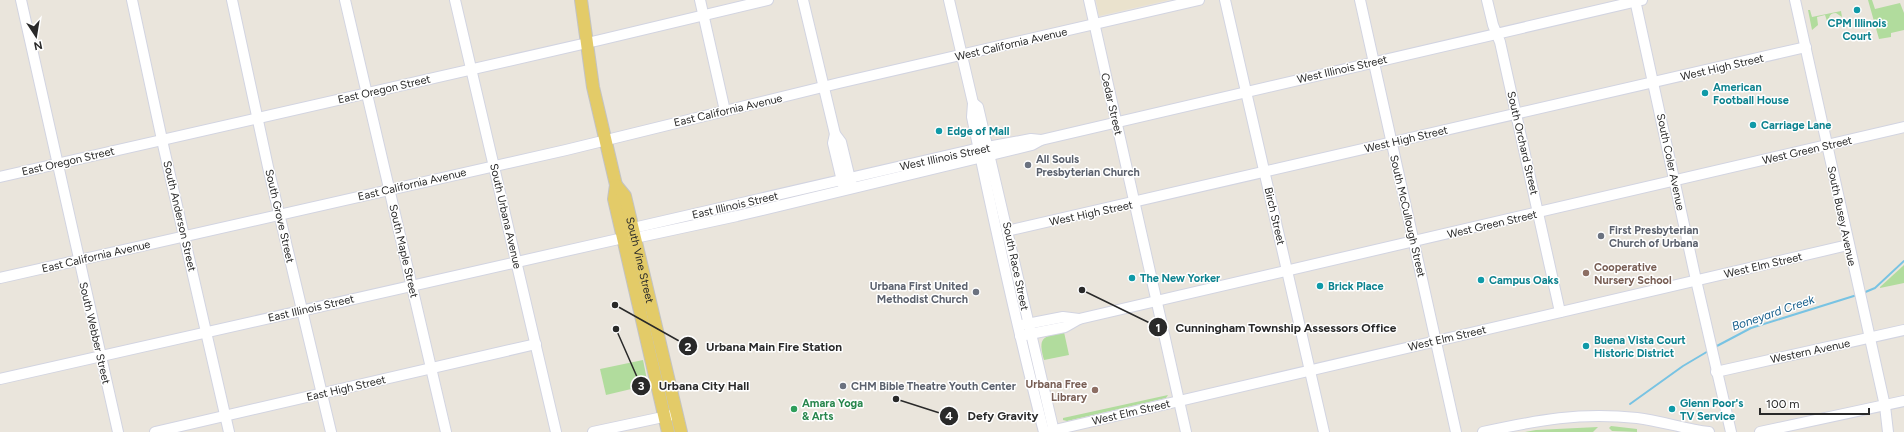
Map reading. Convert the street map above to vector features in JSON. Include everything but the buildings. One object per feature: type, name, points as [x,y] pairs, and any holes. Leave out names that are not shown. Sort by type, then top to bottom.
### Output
[{"type":"main road","name":"South Vine Street","points":[[581,0],[592,79],[616,185],[614,199],[635,292],[659,364]]},
{"type":"main road","name":"South Vine Street","points":[[616,185],[625,196],[647,289],[659,364],[671,415],[681,432]]},
{"type":"main road","points":[[635,292],[647,289]]},
{"type":"main road","name":"South Vine Street","points":[[668,432],[671,415]]},
{"type":"street","name":"South Webber Street","points":[[21,0],[118,432]]},
{"type":"street","name":"South Anderson Street","points":[[132,0],[229,432]]},
{"type":"street","name":"South Grove Street","points":[[232,0],[280,215],[331,432]]},
{"type":"street","name":"South Maple Street","points":[[345,0],[446,432]]},
{"type":"street","name":"South Urbana Avenue","points":[[455,0],[556,432]]},
{"type":"street","points":[[700,0],[725,110]]},
{"type":"street","name":"East Oregon Street","points":[[0,177],[587,43],[768,0]]},
{"type":"street","points":[[803,0],[835,134],[841,142],[845,179],[848,190]]},
{"type":"street","name":"South Race Street","points":[[949,0],[974,103],[978,107],[984,152],[1019,331],[1049,432]]},
{"type":"street","name":"Cedar Street","points":[[1089,0],[1186,432]]},
{"type":"street","name":"West California Avenue","points":[[824,87],[1199,0]]},
{"type":"street","name":"Birch Street","points":[[1225,0],[1324,432]]},
{"type":"street","name":"South McCullough Street","points":[[1360,0],[1456,432]]},
{"type":"street","name":"South Orchard Street","points":[[1487,0],[1500,42],[1517,114],[1560,312]]},
{"type":"street","name":"West Illinois Street","points":[[845,179],[984,152],[1032,145],[1041,140],[1116,122],[1637,0]]},
{"type":"street","name":"South Coler Avenue","points":[[1637,0],[1653,83],[1716,372],[1731,432]]},
{"type":"street","name":"South Busey Avenue","points":[[1795,0],[1848,245],[1885,406],[1888,432]]},
{"type":"street","name":"West High Street","points":[[1007,232],[1806,47]]},
{"type":"street","name":"East California Avenue","points":[[0,278],[495,166],[824,87]]},
{"type":"street","name":"West Green Street","points":[[1019,331],[1030,334],[1065,327],[1079,319],[1287,272],[1904,127]]},
{"type":"street","name":"South Race Street","points":[[984,152],[1007,232],[1028,324],[1049,432]]},
{"type":"street","name":"West Illinois Street","points":[[848,190],[984,152]]},
{"type":"street","name":"East Illinois Street","points":[[0,379],[623,238],[634,233],[845,179]]},
{"type":"street","name":"East Illinois Street","points":[[674,224],[732,218],[848,190]]},
{"type":"street","name":"West Elm Street","points":[[1049,432],[1436,340],[1848,245]]},
{"type":"street","name":"West Green Street","points":[[1019,331],[1028,324],[1064,317],[1079,319]]},
{"type":"street","name":"Western Avenue","points":[[1716,372],[1904,330]]},
{"type":"street","name":"East High Street","points":[[155,432],[536,344]]},
{"type":"street","points":[[1760,432],[1904,402]]},
{"type":"street","points":[[593,432],[671,415]]},
{"type":"street","points":[[1483,432],[1537,420],[1588,415],[1638,419],[1709,432]]},
{"type":"shaded area","points":[[1096,0],[1169,0],[1099,16]]},
{"type":"green space","points":[[1868,0],[1872,0],[1875,9],[1900,3],[1904,13],[1904,30],[1891,33],[1891,37],[1879,39]]},
{"type":"green space","points":[[1808,10],[1810,10],[1812,17],[1841,11],[1842,17],[1836,13],[1833,13],[1829,17],[1828,24],[1825,15],[1817,17],[1818,25],[1812,30]]},
{"type":"green space","points":[[1904,265],[1904,283],[1880,288],[1880,287]]},
{"type":"green space","points":[[1064,332],[1069,355],[1044,360],[1042,342],[1044,339],[1051,335]]},
{"type":"green space","points":[[643,360],[648,385],[606,395],[600,369]]},
{"type":"green space","points":[[1168,395],[1166,398],[1067,421],[1063,420],[1063,418]]},
{"type":"green space","points":[[1611,426],[1637,429],[1637,432],[1612,431],[1609,428]]},
{"type":"green space","points":[[1598,427],[1593,432],[1525,432],[1536,430]]},
{"type":"waterway","name":"Boneyard Creek","points":[[1863,293],[1875,288],[1904,261]]},
{"type":"waterway","name":"Boneyard Creek","points":[[1715,347],[1751,328],[1857,295]]},
{"type":"waterway","name":"Boneyard Creek","points":[[1630,404],[1683,366],[1710,350]]},
{"type":"place","name":"CPM Illinois Court","points":[[1857,10]]},
{"type":"place","name":"American Football House","points":[[1705,93]]},
{"type":"place","name":"Carriage Lane","points":[[1753,125]]},
{"type":"place","name":"Edge of Mall","points":[[939,131]]},
{"type":"place","name":"All Souls Presbyterian Church","points":[[1028,165]]},
{"type":"place","name":"First Presbyterian Church of Urbana","points":[[1601,236]]},
{"type":"place","name":"Cooperative Nursery School","points":[[1586,273]]},
{"type":"place","name":"The New Yorker","points":[[1132,278]]},
{"type":"place","name":"Campus Oaks","points":[[1481,280]]},
{"type":"place","name":"Brick Place","points":[[1320,286]]},
{"type":"place","name":"Cunningham Township Assessors Office","points":[[1082,290]]},
{"type":"place","name":"Urbana First United Methodist Church","points":[[976,292]]},
{"type":"place","name":"Urbana Main Fire Station","points":[[615,305]]},
{"type":"place","name":"Urbana City Hall","points":[[616,329]]},
{"type":"place","name":"Buena Vista Court Historic District","points":[[1586,346]]},
{"type":"place","name":"CHM Bible Theatre Youth Center","points":[[843,386]]},
{"type":"place","name":"Urbana Free Library","points":[[1095,390]]},
{"type":"place","name":"Defy Gravity","points":[[896,399]]},
{"type":"place","name":"Amara Yoga & Arts","points":[[794,409]]},
{"type":"place","name":"Glenn Poor's TV Service","points":[[1672,409]]}]
